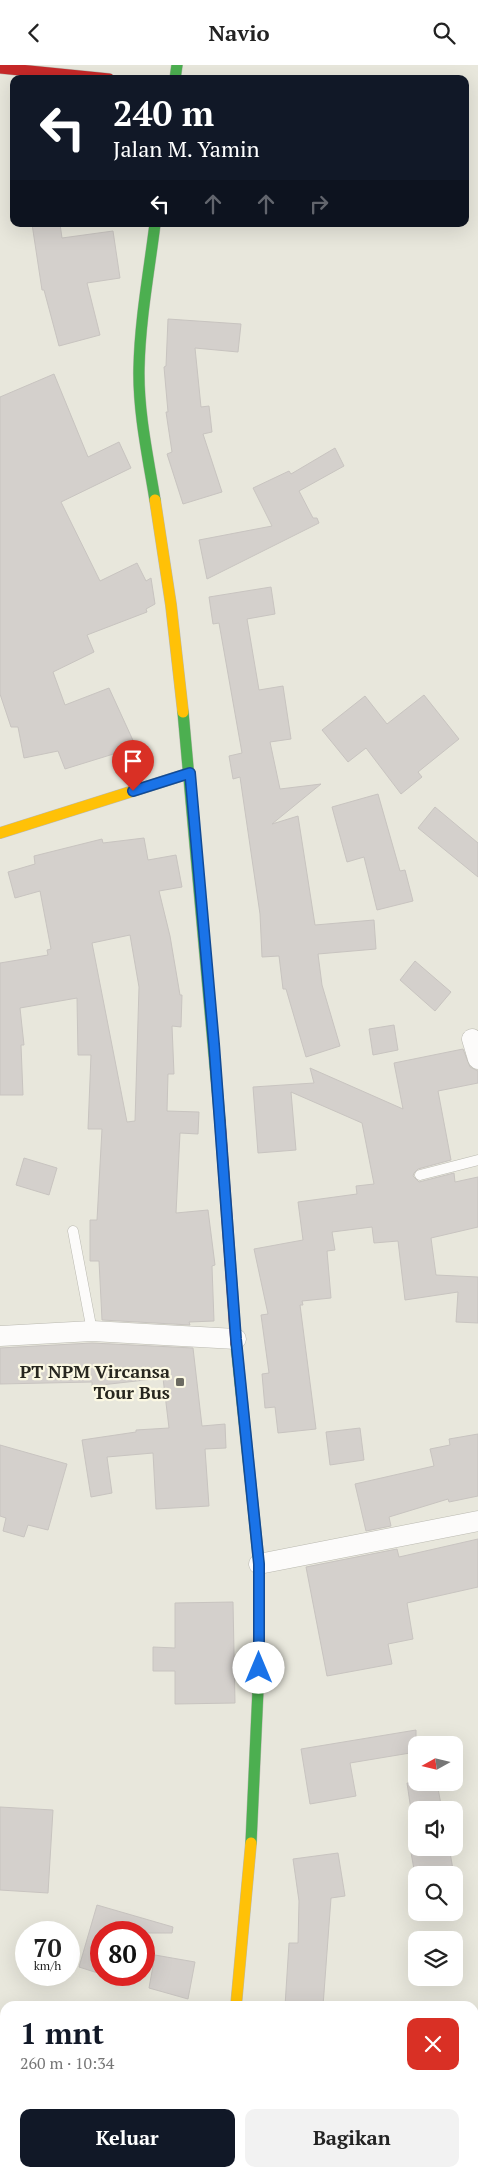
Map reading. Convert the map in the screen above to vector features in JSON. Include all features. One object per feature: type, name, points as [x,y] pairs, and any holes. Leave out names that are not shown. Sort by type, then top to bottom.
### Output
[{"type":"main road","points":[[0,68],[69,75]]},
{"type":"main road","points":[[155,227],[143,312],[139,369],[143,422],[171,605],[190,773],[214,1044],[236,1339],[259,1564],[259,1668],[250,1863],[236,2001]]},
{"type":"main road","points":[[0,833],[190,773]]},
{"type":"street","points":[[472,1039],[478,1059]]},
{"type":"street","points":[[0,1336],[92,1331],[236,1339]]},
{"type":"street","points":[[259,1564],[478,1521]]},
{"type":"lane","points":[[420,1175],[478,1160]]},
{"type":"lane","points":[[73,1231],[92,1331]]},
{"type":"building","points":[[32,227],[60,227],[62,238],[113,231],[120,278],[87,283],[100,335],[59,346],[44,290],[42,290]]},
{"type":"building","points":[[168,319],[241,324],[238,352],[195,348],[201,407],[209,406],[212,432],[203,434],[222,492],[183,504],[167,454],[172,452],[166,412],[168,412],[164,367],[166,366]]},
{"type":"building","points":[[54,374],[88,457],[119,442],[131,468],[61,502],[100,581],[137,563],[146,581],[151,578],[155,604],[146,609],[147,612],[87,635],[94,652],[53,672],[65,705],[109,688],[136,747],[65,769],[58,751],[24,758],[18,727],[11,727],[0,694],[0,397]]},
{"type":"building","points":[[335,448],[344,466],[299,491],[313,518],[317,518],[319,523],[207,579],[199,540],[272,526],[253,488],[289,471],[291,474]]},
{"type":"building","points":[[271,587],[275,614],[247,619],[259,690],[283,686],[291,739],[270,742],[280,789],[321,784],[272,824],[298,816],[315,925],[374,920],[376,949],[318,954],[322,985],[340,1046],[306,1057],[286,989],[283,989],[279,956],[262,957],[260,914],[240,777],[233,779],[229,756],[242,753],[219,623],[213,624],[209,597]]},
{"type":"building","points":[[424,695],[459,739],[418,772],[422,777],[401,794],[366,748],[348,762],[322,730],[365,696],[387,724]]},
{"type":"building","points":[[378,794],[400,871],[405,870],[413,901],[377,910],[364,857],[347,862],[332,807]]},
{"type":"building","points":[[435,807],[478,843],[478,877],[418,828]]},
{"type":"building","points":[[144,838],[148,860],[176,855],[182,887],[159,891],[170,936],[180,995],[182,995],[181,1027],[172,1026],[174,1074],[168,1074],[167,1111],[199,1112],[198,1134],[180,1133],[176,1213],[208,1210],[215,1265],[212,1266],[214,1321],[189,1322],[190,1325],[102,1320],[99,1261],[90,1261],[90,1220],[97,1220],[102,1129],[88,1129],[91,1055],[78,1055],[77,998],[20,1008],[24,1045],[21,1045],[23,1095],[0,1095],[0,963],[48,955],[47,950],[51,949],[40,891],[15,898],[8,872],[35,864],[34,856],[102,839],[103,843]],"holes":[[[130,935],[139,987],[135,1121],[127,1122],[92,943]]]},
{"type":"building","points":[[415,961],[451,992],[435,1011],[400,980]]},
{"type":"building","points":[[394,1025],[398,1050],[373,1055],[369,1029]]},
{"type":"building","points":[[463,1049],[470,1067],[478,1071],[478,1083],[438,1091],[451,1160],[418,1169],[413,1176],[419,1182],[454,1173],[455,1182],[478,1177],[478,1227],[431,1238],[436,1275],[478,1277],[478,1323],[456,1322],[458,1292],[405,1300],[398,1241],[374,1243],[372,1227],[332,1232],[335,1250],[327,1251],[331,1298],[302,1301],[303,1305],[300,1305],[316,1429],[278,1433],[275,1407],[265,1408],[262,1374],[269,1373],[261,1315],[268,1314],[254,1249],[303,1240],[298,1202],[357,1194],[356,1186],[374,1184],[362,1123],[291,1092],[296,1150],[258,1153],[253,1087],[314,1083],[310,1068],[403,1109],[394,1063]]},
{"type":"building","points":[[24,1158],[57,1168],[49,1195],[16,1185]]},
{"type":"building","points":[[92,1343],[193,1348],[202,1426],[225,1424],[226,1448],[205,1449],[209,1506],[156,1509],[153,1453],[107,1457],[112,1493],[91,1497],[82,1440],[136,1432],[136,1430],[169,1428],[163,1378],[92,1386],[92,1382],[0,1384],[0,1348]]},
{"type":"building","points":[[360,1428],[364,1460],[330,1465],[326,1432]]},
{"type":"building","points":[[478,1434],[478,1496],[449,1502],[448,1499],[389,1517],[391,1526],[366,1531],[355,1484],[434,1466],[430,1449],[450,1445],[449,1439]]},
{"type":"building","points":[[0,1445],[67,1464],[48,1530],[28,1525],[24,1537],[3,1531],[6,1518],[0,1516]]},
{"type":"building","points":[[478,1539],[478,1587],[407,1603],[413,1639],[388,1644],[392,1664],[327,1676],[306,1567],[397,1549],[399,1557]]},
{"type":"building","points":[[233,1602],[235,1703],[175,1704],[175,1671],[153,1671],[153,1647],[175,1648],[175,1603]]},
{"type":"building","points":[[416,1730],[416,1736],[408,1736],[408,1753],[350,1763],[356,1796],[310,1804],[301,1749]]},
{"type":"building","points":[[408,1791],[438,1791],[440,1801],[410,1801]]},
{"type":"building","points":[[0,1807],[53,1810],[48,1893],[0,1890]]},
{"type":"building","points":[[338,1853],[345,1896],[331,1898],[323,2001],[285,2001],[289,1943],[298,1943],[299,1901],[293,1859]]},
{"type":"building","points":[[412,1856],[451,1856],[452,1866],[413,1866]]},
{"type":"building","points":[[97,1905],[152,1921],[92,1921]]},
{"type":"building","points":[[155,1922],[173,1927],[172,1933],[155,1933]]},
{"type":"building","points":[[90,1929],[90,1970],[80,1967]]},
{"type":"building","points":[[155,1955],[195,1962],[188,1999],[149,1988],[149,1986],[155,1986]]},
{"type":"traffic: fast","points":[[176,75],[177,65]]},
{"type":"traffic: fast","points":[[155,227],[143,314],[139,385],[142,418],[155,500]]},
{"type":"traffic: fast","points":[[183,712],[220,1121]]},
{"type":"traffic: fast","points":[[236,1344],[259,1564],[259,1668],[251,1843]]},
{"type":"traffic: slow","points":[[155,500],[171,605],[183,712]]},
{"type":"traffic: slow","points":[[0,833],[190,773]]},
{"type":"traffic: slow","points":[[236,2001],[251,1843]]},
{"type":"traffic: jam","points":[[0,68],[69,75]]},
{"type":"traffic: jam","points":[[220,1121],[236,1344]]},
{"type":"place","name":"PT NPM Vircansa Tour Bus","points":[[180,1382]]},
{"type":"route","points":[[133,791],[190,773],[214,1044],[236,1339],[259,1564],[259,1668]]}]
